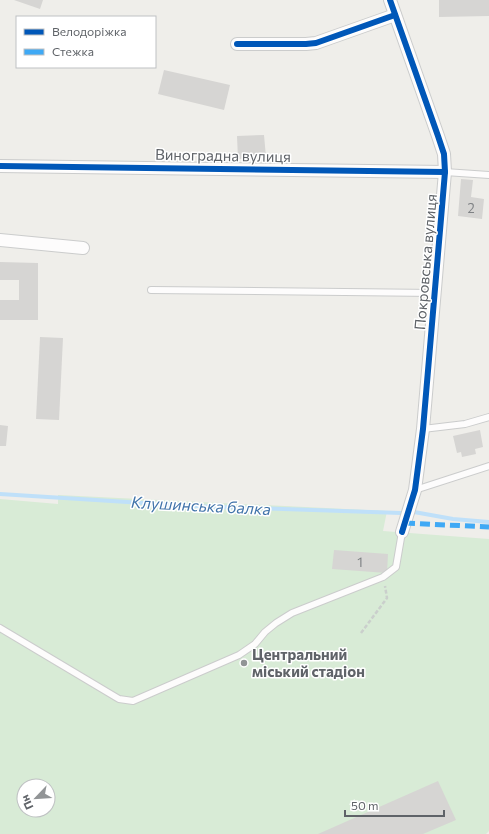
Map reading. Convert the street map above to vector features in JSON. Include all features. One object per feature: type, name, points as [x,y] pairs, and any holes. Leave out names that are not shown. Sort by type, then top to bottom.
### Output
[{"type":"street","name":"Покровська вулиця","points":[[390,0],[444,154],[445,172],[424,429],[416,490],[402,532]]},
{"type":"street","points":[[236,44],[316,43],[395,15]]},
{"type":"street","name":"Виноградна вулиця","points":[[0,166],[104,166],[445,172]]},
{"type":"street","points":[[0,240],[83,248]]},
{"type":"lane","points":[[445,172],[489,175]]},
{"type":"lane","points":[[150,290],[435,293]]},
{"type":"lane","points":[[424,429],[465,424],[489,417]]},
{"type":"lane","points":[[416,490],[489,466]]},
{"type":"lane","points":[[0,628],[119,698],[133,701],[239,655],[255,644],[265,632],[292,612],[383,577],[396,567],[402,532]]},
{"type":"path","points":[[361,632],[387,598]]},
{"type":"green space","name":"Центральний міський стадіон","points":[[58,495],[387,511],[383,531],[489,539],[489,831],[486,834],[0,834],[0,499],[58,504]]},
{"type":"building","points":[[14,0],[43,0],[40,9]]},
{"type":"building","points":[[439,0],[489,0],[489,16],[439,17]]},
{"type":"building","points":[[164,70],[230,85],[224,110],[158,94]]},
{"type":"building","points":[[264,135],[266,157],[238,159],[237,136]]},
{"type":"building","points":[[461,179],[473,180],[471,197],[484,199],[482,219],[458,216]]},
{"type":"building","points":[[0,262],[38,263],[38,320],[0,320],[0,300],[19,300],[19,280],[0,280]]},
{"type":"building","points":[[40,337],[63,338],[59,420],[36,419]]},
{"type":"building","points":[[0,425],[8,426],[6,446],[0,446]]},
{"type":"building","points":[[480,430],[483,447],[475,449],[476,454],[462,457],[461,452],[457,453],[453,436]]},
{"type":"building","points":[[334,550],[388,554],[387,573],[332,569]]},
{"type":"building","points":[[438,781],[456,820],[423,834],[318,834]]},
{"type":"waterway","name":"Клушинська балка","points":[[0,494],[191,506],[401,513]]},
{"type":"waterway","name":"Клушинська балка","points":[[414,512],[453,519],[489,522]]},
{"type":"marked path","points":[[405,523],[489,527]]},
{"type":"cycle path","points":[[390,0],[444,154],[445,172],[423,429],[415,490],[402,532]]},
{"type":"cycle path","points":[[237,44],[316,43],[395,15]]},
{"type":"cycle path","points":[[0,166],[445,172]]},
{"type":"place","name":"Центральний міський стадіон","points":[[244,663]]}]
